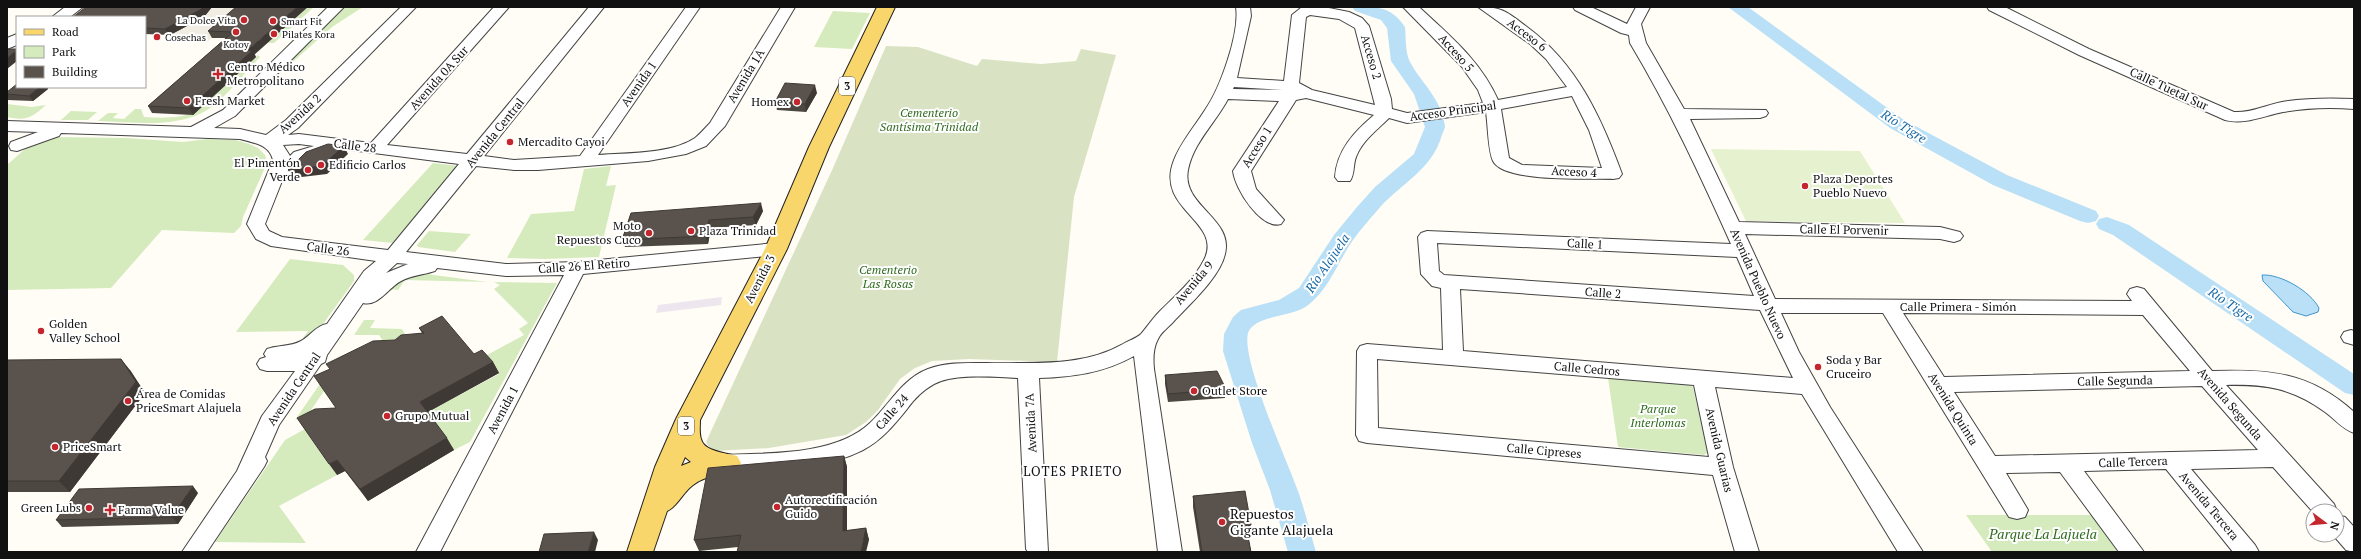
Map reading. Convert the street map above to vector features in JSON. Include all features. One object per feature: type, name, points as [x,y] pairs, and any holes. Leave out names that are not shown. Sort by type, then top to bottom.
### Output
[{"type":"main road","name":"Avenida 3","points":[[640,552],[668,467],[688,419],[776,248],[820,148],[886,7]]},
{"type":"main road","points":[[688,419],[686,434],[690,448],[701,456],[728,463]]},
{"type":"main road","points":[[650,521],[680,478],[701,468],[728,463]]},
{"type":"street","points":[[61,16],[76,7]]},
{"type":"street","points":[[195,132],[212,111],[301,24],[322,7]]},
{"type":"street","points":[[195,132],[229,113],[316,25],[337,7]]},
{"type":"street","name":"Avenida 2","points":[[265,238],[257,229],[256,224],[276,177],[281,156],[277,148],[269,141],[292,124],[409,7]]},
{"type":"street","name":"Avenida 0A Sur","points":[[375,148],[502,7]]},
{"type":"street","name":"Avenida Central","points":[[194,552],[248,470],[278,433],[279,421],[362,295],[383,260],[473,160],[597,7]]},
{"type":"street","name":"Avenida 1","points":[[585,161],[693,7]]},
{"type":"street","name":"Avenida 1A","points":[[700,142],[718,126],[788,7]]},
{"type":"street","name":"Avenida 9","points":[[1146,340],[1212,263],[1216,253],[1214,232],[1180,192],[1177,181],[1182,162],[1225,88],[1232,71],[1243,25],[1243,7]]},
{"type":"street","name":"Acceso 5","points":[[1410,7],[1457,52],[1472,69],[1492,107]]},
{"type":"street","name":"Acceso 6","points":[[1485,7],[1508,20],[1546,47],[1564,69],[1577,90]]},
{"type":"street","points":[[1580,7],[1626,30],[1634,32],[1637,16],[1643,7]]},
{"type":"street","name":"Calle Tuetal Sur","points":[[1994,7],[2084,52],[2231,116],[2248,116],[2282,108],[2318,103],[2354,104]]},
{"type":"street","name":"Acceso 2","points":[[1295,92],[1299,15],[1302,12],[1316,10],[1348,17],[1357,20],[1362,26],[1384,99],[1384,114]]},
{"type":"street","name":"Avenida Pueblo Nuevo","points":[[1634,32],[1638,43],[1680,114],[1744,251],[1767,305],[1807,387],[1911,552]]},
{"type":"street","points":[[7,44],[16,40]]},
{"type":"street","name":"Acceso Principal","points":[[1225,88],[1295,92],[1384,114],[1416,118],[1492,107],[1577,90]]},
{"type":"street","name":"Acceso 4","points":[[1492,107],[1501,160],[1508,166],[1520,170],[1613,174],[1596,123],[1577,90]]},
{"type":"street","name":"Acceso 1","points":[[1275,220],[1245,187],[1242,180],[1242,171],[1295,92]]},
{"type":"street","points":[[148,131],[187,122],[212,111]]},
{"type":"street","points":[[229,113],[227,123],[240,134]]},
{"type":"street","points":[[1680,114],[1760,113]]},
{"type":"street","points":[[1344,177],[1343,166],[1350,150],[1361,135],[1384,114]]},
{"type":"street","points":[[9,126],[20,134],[12,150]]},
{"type":"street","name":"Calle 28","points":[[9,126],[240,134],[269,141],[299,139],[526,166],[667,153],[700,142]]},
{"type":"street","points":[[12,150],[37,128]]},
{"type":"street","points":[[12,150],[41,135],[71,129]]},
{"type":"street","points":[[276,177],[300,156],[339,144]]},
{"type":"street","name":"Calle El Porvenir","points":[[1733,228],[1940,233],[1954,236]]},
{"type":"street","name":"Calle 1","points":[[1445,281],[1430,274],[1427,237],[1744,251]]},
{"type":"street","name":"Calle 26","points":[[265,238],[282,243],[326,248],[383,260]]},
{"type":"street","points":[[326,248],[347,257],[358,265],[364,275],[362,295]]},
{"type":"street","name":"Calle 26 El Retiro","points":[[383,260],[506,270],[577,268],[776,248]]},
{"type":"street","points":[[269,362],[304,363],[313,361],[326,352],[377,277],[383,260]]},
{"type":"street","points":[[269,362],[312,344],[328,330],[343,308],[396,274],[417,269],[449,265]]},
{"type":"street","name":"Avenida 1","points":[[428,552],[577,268]]},
{"type":"street","points":[[1445,281],[1453,359]]},
{"type":"street","name":"Calle 2","points":[[1445,281],[1767,305]]},
{"type":"street","name":"Avenida Central","points":[[248,470],[270,422],[296,396],[314,369],[313,361],[362,295]]},
{"type":"street","name":"Calle Primera - Simón","points":[[1767,305],[1889,307],[2143,301]]},
{"type":"street","name":"Avenida Segunda","points":[[2143,301],[2207,378],[2319,503]]},
{"type":"street","name":"Avenida Quinta","points":[[1889,307],[2017,510]]},
{"type":"street","points":[[1146,340],[1143,352],[1144,369],[1170,552]]},
{"type":"street","name":"Calle 24","points":[[668,467],[828,454],[852,446],[883,424],[909,392],[922,381],[937,374],[958,371],[1080,368],[1115,358],[1146,340]]},
{"type":"street","name":"Calle Cedros","points":[[1367,435],[1367,351],[1807,387]]},
{"type":"street","name":"Calle 24","points":[[1115,358],[1132,358],[1144,369]]},
{"type":"street","points":[[259,446],[266,419],[288,383],[286,375],[274,370],[269,362]]},
{"type":"street","name":"Avenida 7A","points":[[1028,369],[1038,549]]},
{"type":"street","name":"Calle Segunda","points":[[1939,385],[2207,378],[2273,378],[2290,384],[2327,403],[2354,425]]},
{"type":"street","name":"Avenida Guarias","points":[[1703,379],[1722,467],[1736,521],[1747,552]]},
{"type":"street","name":"Calle Cipreses","points":[[1367,435],[1722,467]]},
{"type":"street","name":"Calle Tercera","points":[[1988,465],[2278,458]]},
{"type":"street","name":"Avenida Tercera","points":[[2171,460],[2247,552]]},
{"type":"street","points":[[2066,464],[2132,552]]},
{"type":"street","points":[[2345,533],[2354,543]]},
{"type":"shaded area","points":[[212,7],[248,7],[207,42],[166,40],[176,31],[204,17]]},
{"type":"shaded area","points":[[722,297],[721,305],[656,313],[658,305]]},
{"type":"green space","points":[[308,7],[314,7],[274,43],[268,43]]},
{"type":"green space","points":[[340,7],[363,7],[332,27],[240,109]]},
{"type":"green space","points":[[833,11],[870,13],[852,49],[814,47]]},
{"type":"green space","name":"Cementerio Las Rosas","points":[[886,46],[918,47],[977,66],[982,59],[1041,64],[1076,61],[1081,49],[1116,55],[1074,197],[1057,362],[969,359],[932,361],[915,368],[900,379],[878,410],[866,422],[846,435],[769,448],[715,451],[710,449],[706,442],[833,168]]},
{"type":"green space","points":[[258,55],[260,57],[225,95],[213,106],[200,114],[173,122],[143,123],[98,121],[108,113],[118,113],[113,118],[124,119],[135,109],[141,109],[144,117],[178,117],[191,114],[197,111]]},
{"type":"green space","points":[[7,104],[32,107],[46,105],[32,116],[19,119],[7,117]]},
{"type":"green space","points":[[71,111],[97,112],[88,120],[61,120]]},
{"type":"green space","points":[[55,137],[126,138],[183,142],[207,139],[236,140],[258,148],[265,155],[267,163],[243,217],[241,226],[234,233],[162,230],[111,288],[7,290],[7,165],[26,148]]},
{"type":"green space","name":"Plaza Deportes Pueblo Nuevo","points":[[1711,149],[1860,151],[1905,223],[1746,221]]},
{"type":"green space","points":[[433,163],[459,166],[393,243],[363,240]]},
{"type":"green space","points":[[611,166],[606,186],[616,185],[599,257],[545,259],[507,258],[531,214],[574,211],[584,169]]},
{"type":"green space","points":[[429,231],[471,234],[455,252],[418,247],[417,245]]},
{"type":"green space","points":[[290,259],[343,265],[354,275],[354,281],[313,338],[303,338],[308,331],[236,332]]},
{"type":"green space","points":[[417,273],[487,282],[405,280],[398,290],[384,289],[393,283]]},
{"type":"green space","points":[[494,282],[557,283],[470,442],[454,450],[432,420],[405,424],[499,374],[476,361],[524,335],[519,329],[528,323],[494,289],[500,285]]},
{"type":"green space","points":[[364,320],[375,320],[370,328],[402,329],[407,337],[397,341],[383,341],[379,335],[354,335]]},
{"type":"green space","name":"Parque Interlomas","points":[[1608,378],[1688,384],[1693,387],[1708,452],[1704,455],[1618,447]]},
{"type":"green space","points":[[322,381],[324,391],[309,413],[295,420]]},
{"type":"green space","points":[[305,429],[337,475],[279,506],[306,543],[215,542],[285,440]]},
{"type":"green space","name":"Parque La Lajuela","points":[[1966,515],[2093,515],[2121,552],[1992,552]]},
{"type":"water","points":[[2262,275],[2278,277],[2302,290],[2315,302],[2319,308],[2318,312],[2306,316],[2293,312],[2263,281]]},
{"type":"building","points":[[86,7],[203,7],[165,29],[146,28],[146,16],[74,16]]},
{"type":"building","points":[[236,7],[297,7],[248,50],[252,51],[189,108],[148,106],[233,32],[208,31]]},
{"type":"building","points":[[7,49],[16,49],[16,51],[7,58]]},
{"type":"building","points":[[785,83],[815,85],[805,104],[775,102]]},
{"type":"building","points":[[16,85],[16,88],[39,88],[29,96],[7,94],[7,92]]},
{"type":"building","points":[[328,144],[344,146],[322,166],[288,170],[306,152]]},
{"type":"building","points":[[761,203],[753,217],[709,220],[705,236],[622,240],[631,213]]},
{"type":"building","name":"Grupo Mutual","points":[[442,316],[474,354],[482,350],[493,362],[420,402],[447,438],[360,489],[337,460],[329,464],[297,418],[315,409],[336,408],[314,376],[330,369],[326,364],[373,341],[395,340],[401,335],[424,333],[419,328]]},
{"type":"building","name":"PriceSmart","points":[[121,359],[136,382],[59,481],[7,481],[7,360]]},
{"type":"building","points":[[1217,371],[1226,389],[1168,394],[1165,375]]},
{"type":"building","name":"Autorectificación Guido","points":[[844,456],[843,531],[866,528],[861,552],[737,552],[741,535],[694,540],[708,468]]},
{"type":"building","points":[[193,486],[172,517],[56,520],[79,489]]},
{"type":"building","name":"Repuestos Gigante Alajuela","points":[[1245,491],[1251,525],[1246,526],[1251,552],[1202,552],[1193,496]]},
{"type":"building","points":[[594,532],[588,552],[539,552],[544,534]]},
{"type":"waterway","name":"Río Alajuela","points":[[1302,552],[1284,490],[1265,443],[1235,351],[1236,334],[1241,323],[1249,316],[1284,307],[1296,302],[1307,294],[1318,280],[1342,240],[1360,217],[1383,192],[1422,158],[1428,147],[1435,127],[1424,94],[1400,61],[1396,27],[1387,16],[1361,7]]},
{"type":"waterway","name":"Río Tigre","points":[[1737,7],[1897,124],[2000,180],[2088,216]]},
{"type":"waterway","name":"Río Tigre","points":[[2107,224],[2121,230],[2354,386]]},
{"type":"place","name":"La Dolce Vita","points":[[244,20]]},
{"type":"place","name":"Smart Fit","points":[[273,21]]},
{"type":"place","name":"Kotoy","points":[[236,32]]},
{"type":"place","name":"Pilates Kora","points":[[274,34]]},
{"type":"place","name":"Cosechas","points":[[157,37]]},
{"type":"place","name":"Centro Médico Metropolitano","points":[[218,74]]},
{"type":"place","name":"Fresh Market","points":[[187,101]]},
{"type":"place","name":"Homex","points":[[797,102]]},
{"type":"place","name":"Mercadito Cayoi","points":[[510,142]]},
{"type":"place","name":"Edificio Carlos","points":[[321,165]]},
{"type":"place","name":"El Pimentón Verde","points":[[308,170]]},
{"type":"place","name":"Plaza Deportes Pueblo Nuevo","points":[[1805,186]]},
{"type":"place","name":"Plaza Trinidad","points":[[691,231]]},
{"type":"place","name":"Moto Repuestos Cuco","points":[[649,233]]},
{"type":"place","name":"Golden Valley School","points":[[41,331]]},
{"type":"place","name":"Soda y Bar Cruceiro","points":[[1818,367]]},
{"type":"place","name":"Outlet Store","points":[[1194,391]]},
{"type":"place","name":"Área de Comidas PriceSmart Alajuela","points":[[128,401]]},
{"type":"place","name":"Grupo Mutual","points":[[387,416]]},
{"type":"place","name":"PriceSmart","points":[[55,447]]},
{"type":"place","name":"Autorectificación Guido","points":[[777,507]]},
{"type":"place","name":"Green Lubs","points":[[89,508]]},
{"type":"place","name":"Farma Value","points":[[110,510]]},
{"type":"place","name":"Repuestos Gigante Alajuela","points":[[1222,522]]},
{"type":"district","name":"LOTES PRIETO","points":[[1073,471]]},
{"type":"park label","name":"Cementerio Santísima Trinidad","points":[[929,120]]}]
